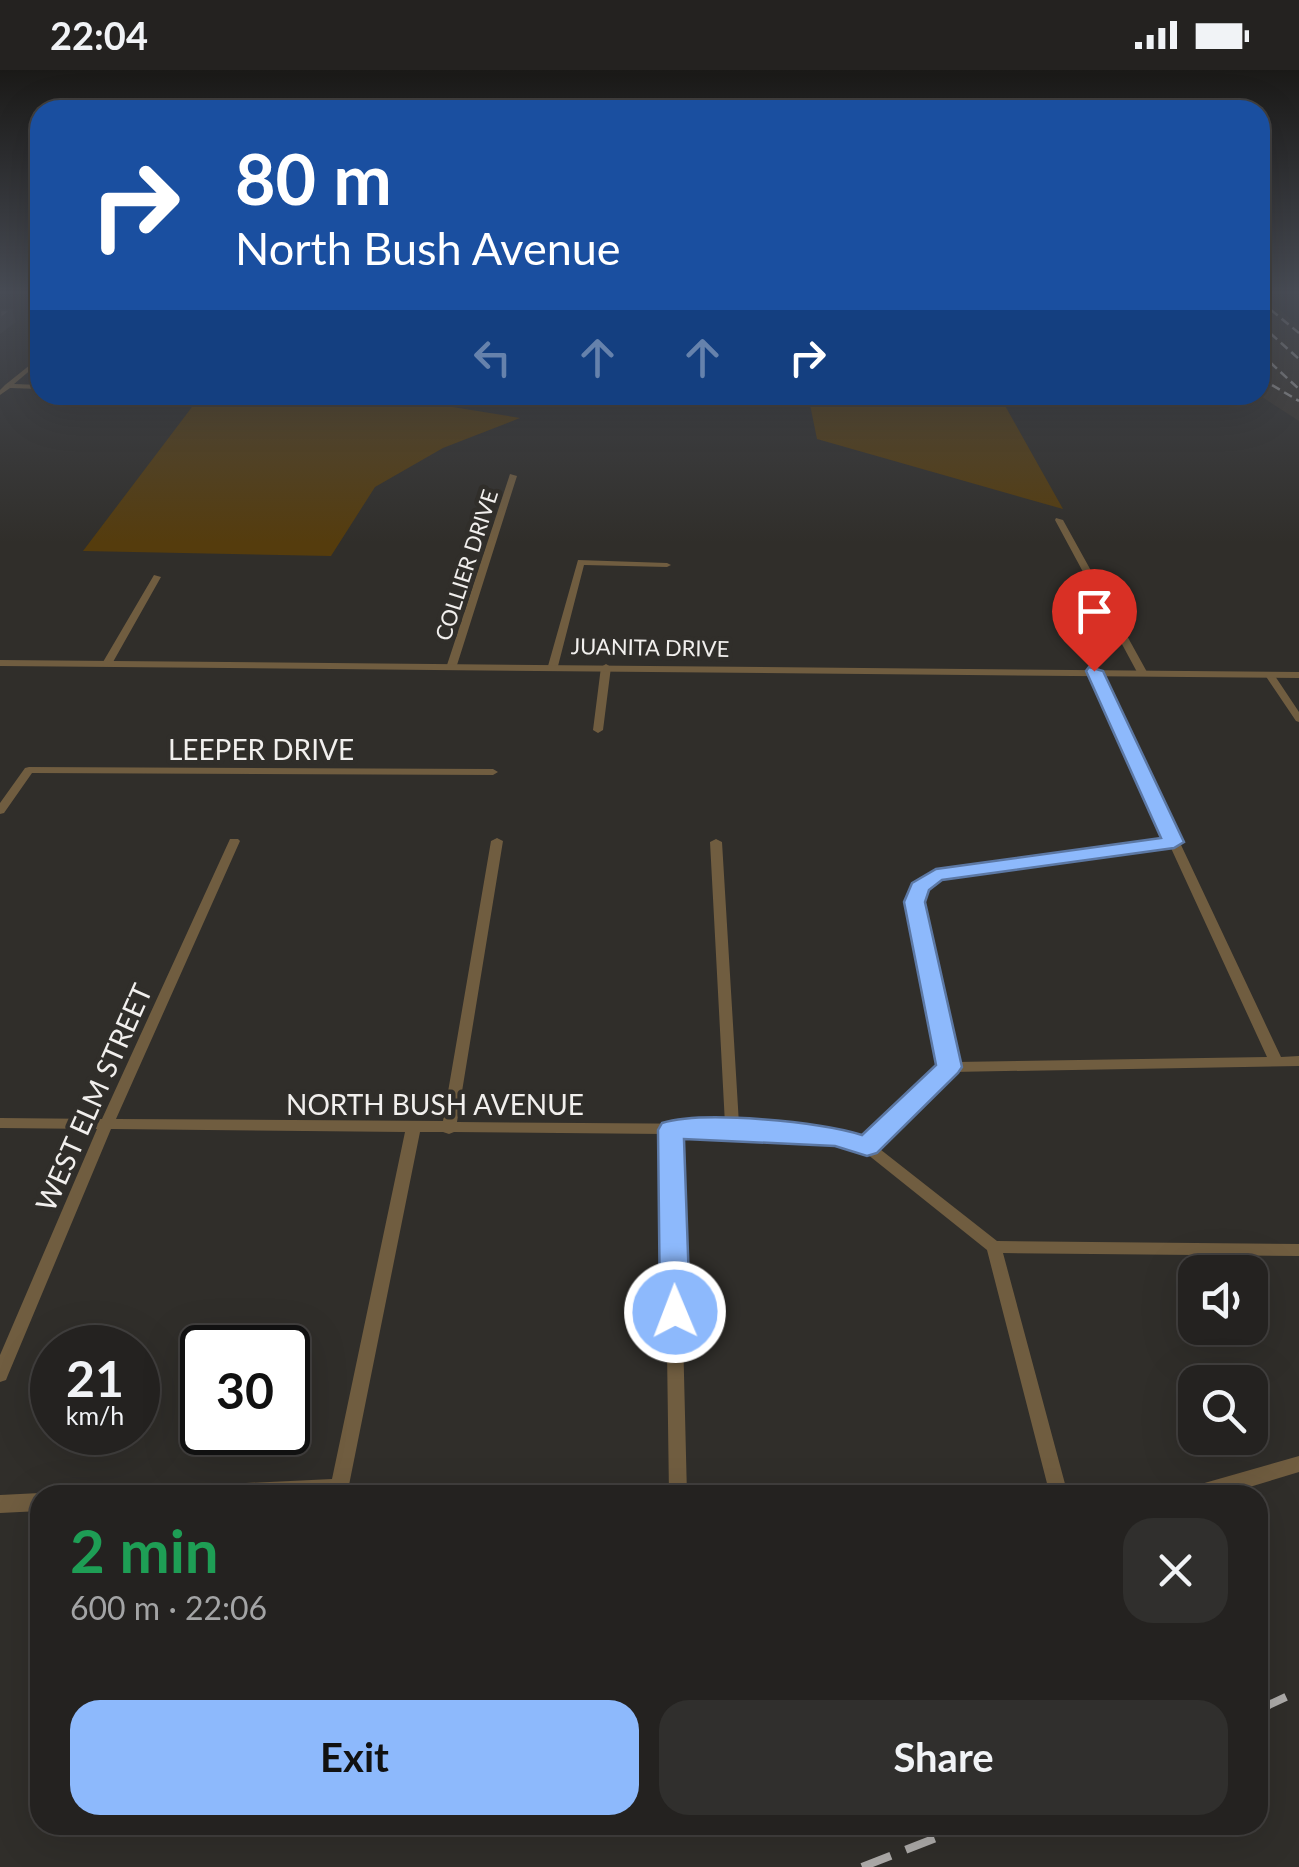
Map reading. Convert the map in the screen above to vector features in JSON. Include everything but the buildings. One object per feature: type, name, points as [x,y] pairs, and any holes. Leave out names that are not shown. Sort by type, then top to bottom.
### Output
[{"type":"street","points":[[3,389],[30,388]]},
{"type":"street","name":"COLLIER DRIVE","points":[[452,665],[514,476]]},
{"type":"street","points":[[1059,520],[1142,672]]},
{"type":"street","points":[[553,666],[581,562],[668,565]]},
{"type":"street","points":[[108,662],[158,577]]},
{"type":"street","name":"JUANITA DRIVE","points":[[0,663],[1299,676]]},
{"type":"street","points":[[598,730],[606,667]]},
{"type":"street","points":[[1094,671],[1276,1061]]},
{"type":"street","points":[[1270,675],[1299,719]]},
{"type":"street","name":"LEEPER DRIVE","points":[[0,810],[29,770],[493,772]]},
{"type":"street","points":[[449,1129],[496,841]]},
{"type":"street","name":"WEST ELM STREET","points":[[0,1374],[106,1125],[234,842]]},
{"type":"street","points":[[716,842],[732,1129]]},
{"type":"street","points":[[949,1067],[915,902],[920,887],[936,875],[1174,842]]},
{"type":"street","points":[[1056,1485],[994,1247],[867,1146],[949,1067],[1299,1062]]},
{"type":"street","name":"NORTH BUSH AVENUE","points":[[0,1123],[413,1130],[732,1129],[835,1136],[867,1146]]},
{"type":"street","points":[[340,1485],[413,1130]]},
{"type":"street","points":[[671,1130],[678,1485]]},
{"type":"street","points":[[994,1247],[1299,1250]]},
{"type":"street","points":[[1228,1485],[1299,1464]]},
{"type":"street","points":[[0,1504],[30,1502]]},
{"type":"shaded area","points":[[1270,375],[1299,375],[1299,421],[1270,402]]},
{"type":"shaded area","points":[[193,405],[440,405],[520,418],[443,448],[375,487],[331,556],[83,551]]},
{"type":"shaded area","points":[[810,405],[1005,405],[1063,509],[817,439]]},
{"type":"railway","points":[[1284,375],[1299,389]]},
{"type":"railway","points":[[1270,384],[1299,401]]},
{"type":"railway","points":[[1268,1705],[1299,1691]]},
{"type":"railway","points":[[862,1867],[944,1835]]},
{"type":"route","points":[[675,1312],[671,1130],[732,1129],[835,1136],[867,1146],[949,1067],[915,902],[920,887],[936,875],[1174,842],[1094,671]]}]
